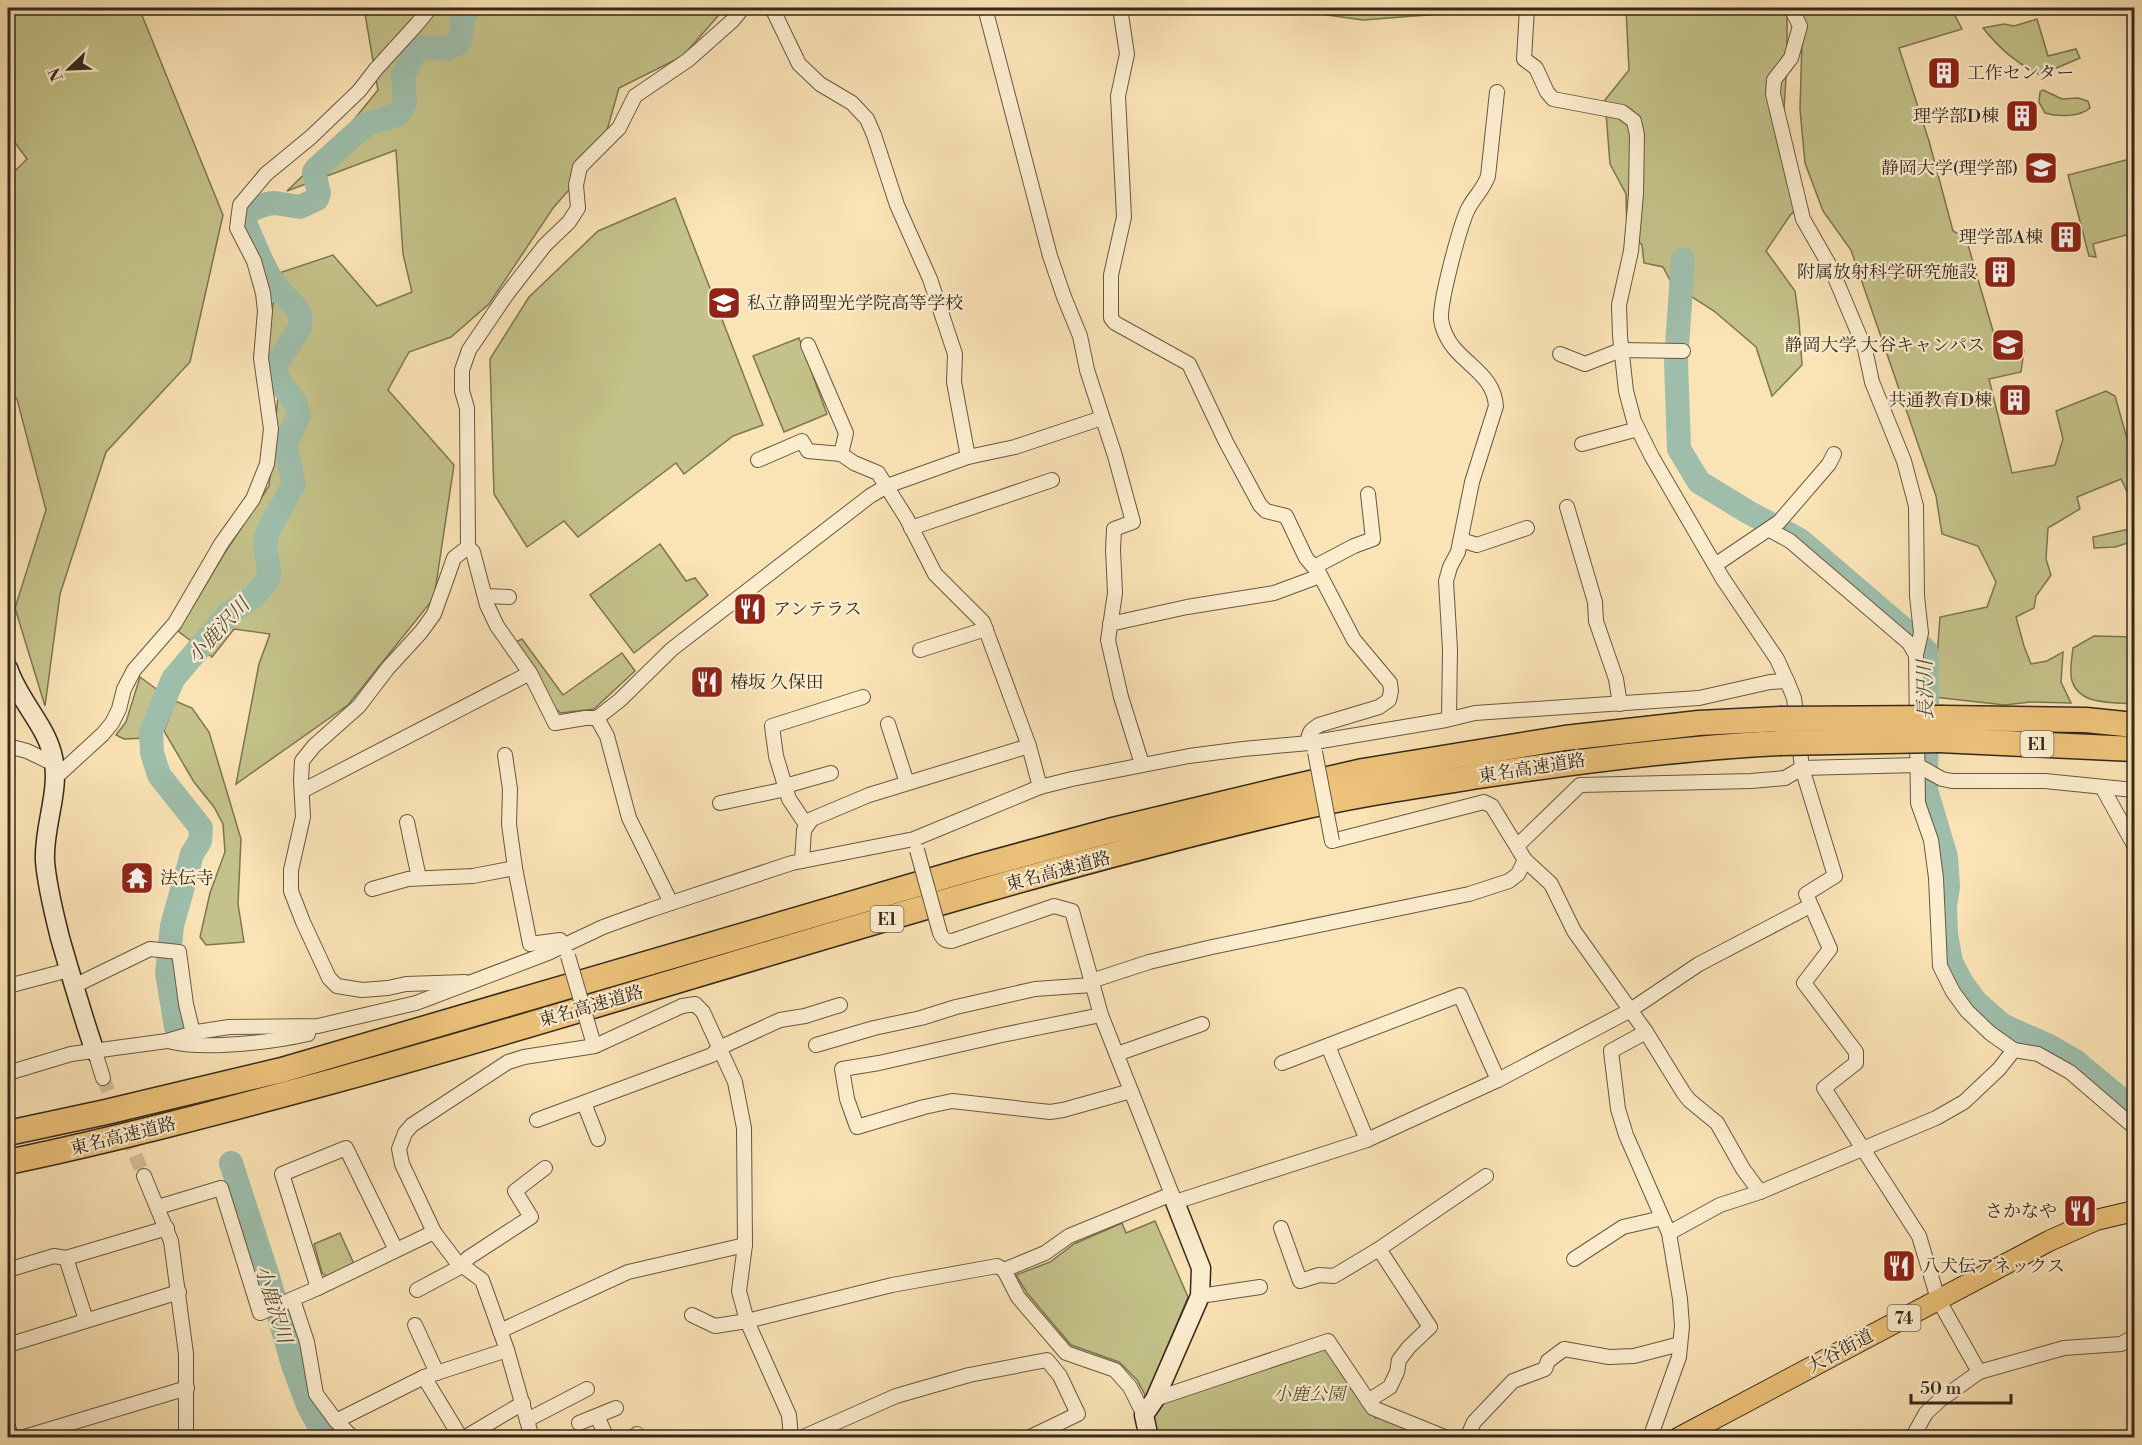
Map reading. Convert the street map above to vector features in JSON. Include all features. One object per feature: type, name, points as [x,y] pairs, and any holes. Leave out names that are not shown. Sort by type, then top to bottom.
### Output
[{"type":"highway","name":"東名高速道路","points":[[8,1133],[282,1070],[977,867],[1109,831],[1363,771],[1565,738],[1699,723],[1780,719],[1941,729],[2134,749]]},
{"type":"highway","name":"東名高速道路","points":[[8,1162],[149,1131],[433,1053],[965,896],[1292,809],[1400,788],[1599,758],[1699,747],[2086,720],[2134,725]]},
{"type":"main road","name":"大谷街道","points":[[1678,1437],[2049,1241],[2096,1220],[2134,1211]]},
{"type":"street","points":[[55,770],[103,734],[112,723],[119,709],[124,689],[135,670],[176,623],[221,544],[253,499],[267,464],[271,429],[261,358],[264,302],[254,261],[237,228],[240,205],[266,174],[359,92],[375,69],[430,8]]},
{"type":"street","points":[[743,8],[732,21],[688,60],[635,96],[619,128],[580,167],[576,185],[578,208],[569,222],[545,245],[507,294],[469,350],[462,370],[462,391],[467,408],[468,547],[473,552],[496,626],[530,673],[555,723],[597,718],[620,700],[672,649],[870,496],[887,486],[968,456],[1015,447],[1102,418]]},
{"type":"street","points":[[772,8],[799,64],[820,84],[852,103],[867,119],[874,135],[897,205],[930,279],[954,354],[954,382],[968,456]]},
{"type":"street","points":[[985,8],[1050,256],[1080,336],[1087,370],[1115,456],[1133,522],[1114,529],[1114,593],[1108,640],[1121,697],[1142,765]]},
{"type":"street","points":[[1119,8],[1127,54],[1118,96],[1124,217],[1112,274],[1111,318],[1115,323],[1189,363],[1226,442],[1260,505],[1266,511],[1286,516],[1306,558],[1317,572],[1354,640],[1390,683],[1389,700],[1379,706],[1319,725],[1310,731],[1308,736],[1313,746],[1332,841],[1484,802],[1492,806],[1524,860],[1551,884],[1574,931],[1646,1032],[1689,1100],[1717,1124],[1743,1169],[1760,1192]]},
{"type":"street","points":[[1527,8],[1524,59],[1536,68],[1547,92],[1553,99],[1622,112],[1634,121],[1637,135],[1636,194],[1631,251],[1619,305],[1626,391],[1638,429],[1652,457],[1715,565],[1777,659],[1794,698],[1802,768],[1835,876],[1806,894],[1830,949],[1804,983],[1856,1052],[1856,1063],[1824,1088],[1919,1236],[1938,1299],[1979,1372]]},
{"type":"street","points":[[1791,8],[1800,26],[1791,58],[1774,80],[1773,94],[1803,219],[1831,268],[1865,349],[1872,382],[1904,461],[1916,506],[1917,596],[1921,633],[1916,655],[1918,802],[1931,840],[1936,878],[1940,966],[1953,992],[1967,1011],[1990,1033],[2014,1050],[2038,1054],[2070,1072],[2134,1127]]},
{"type":"street","points":[[1449,719],[1450,649],[1446,580],[1461,540],[1472,482],[1496,406],[1495,396],[1488,381],[1453,348],[1446,336],[1441,319],[1444,299],[1468,209],[1485,185],[1488,176],[1497,92]]},
{"type":"street","points":[[808,345],[846,433],[841,454]]},
{"type":"street","points":[[1560,354],[1585,364],[1622,350],[1678,351]]},
{"type":"street","points":[[1582,444],[1638,429]]},
{"type":"street","points":[[758,459],[802,441],[808,451],[841,454],[854,463],[878,473],[935,574],[983,622],[1029,746],[1040,787]]},
{"type":"street","points":[[1715,565],[1774,527],[1829,464],[1834,454]]},
{"type":"street","points":[[911,528],[1052,480]]},
{"type":"street","points":[[1110,624],[1187,607],[1274,593],[1317,572],[1354,546],[1373,539],[1368,494]]},
{"type":"street","points":[[1567,507],[1595,602],[1596,621],[1616,679],[1620,704]]},
{"type":"street","points":[[1774,527],[1909,643],[1916,655]]},
{"type":"street","points":[[1461,540],[1477,545],[1527,528]]},
{"type":"street","points":[[468,547],[454,558],[434,614],[422,632],[388,668],[359,706],[314,746],[302,761],[303,816],[291,870],[291,891],[329,978],[337,986],[362,990],[445,981],[473,982]]},
{"type":"street","points":[[485,596],[509,597]]},
{"type":"street","points":[[920,650],[986,629]]},
{"type":"street","points":[[8,668],[18,692],[48,742],[55,770],[45,845],[45,863],[55,917],[71,978],[103,1078]]},
{"type":"street","points":[[302,792],[530,673]]},
{"type":"street","points":[[8,1073],[71,1054],[167,1041],[229,1027],[318,1026],[416,1003],[566,951],[603,927],[802,861],[916,845],[1040,787],[1142,765],[1243,748],[1313,746],[1475,712],[1699,698],[1770,682],[1787,681]]},
{"type":"street","points":[[807,826],[789,799],[785,788],[776,756],[772,726],[863,697]]},
{"type":"street","points":[[597,718],[608,736],[629,818],[671,903]]},
{"type":"street","points":[[888,724],[908,783]]},
{"type":"street","points":[[8,746],[27,751],[55,770]]},
{"type":"street","points":[[802,861],[804,830],[812,819],[908,783],[1029,746]]},
{"type":"street","points":[[505,755],[510,789],[509,824],[530,944],[560,940],[566,951],[594,1042]]},
{"type":"street","points":[[1517,846],[1580,785],[1751,781],[1785,778],[1802,768],[1917,765],[1942,779],[1952,781],[2045,781],[2134,790]]},
{"type":"street","points":[[720,802],[785,788],[831,773]]},
{"type":"street","points":[[2102,786],[2134,845]]},
{"type":"street","points":[[407,822],[419,878]]},
{"type":"street","points":[[916,845],[940,933],[947,941],[1054,906],[1072,911],[1101,1015],[1201,1268],[1200,1296],[1155,1399],[1144,1415]]},
{"type":"street","points":[[816,1045],[956,1007],[1035,989],[1091,983],[1149,962],[1191,952],[1469,894],[1509,881],[1518,874],[1524,860]]},
{"type":"street","points":[[372,889],[408,879],[473,876],[515,868]]},
{"type":"street","points":[[1004,1270],[1045,1253],[1069,1236],[1174,1198],[1367,1140],[1498,1080],[1629,1011],[1699,964],[1810,906]]},
{"type":"street","points":[[8,986],[71,978],[150,949],[179,952],[186,1004],[193,1034]]},
{"type":"street","points":[[1282,1063],[1460,995],[1498,1080]]},
{"type":"street","points":[[532,1437],[507,1350],[482,1280],[456,1261],[434,1232],[402,1164],[399,1149],[405,1133],[412,1125],[508,1062],[594,1042],[682,1006],[695,1004],[703,1012],[735,1082],[744,1128],[745,1245],[740,1291],[747,1321],[789,1414],[791,1437]]},
{"type":"street","points":[[537,1120],[712,1055],[719,1048],[754,1034],[780,1020],[805,1016],[840,1005]]},
{"type":"street","points":[[167,1041],[181,1044],[265,1041],[347,1024],[385,1011]]},
{"type":"street","points":[[1101,1015],[842,1069],[847,1099],[857,1127],[952,1101],[1050,1112],[1131,1092]]},
{"type":"street","points":[[1117,1054],[1202,1024]]},
{"type":"street","points":[[1646,1032],[1611,1051],[1618,1109],[1626,1135],[1669,1233],[1680,1299],[1682,1326],[1674,1374],[1650,1437]]},
{"type":"street","points":[[1328,1046],[1367,1140]]},
{"type":"street","points":[[1669,1233],[1720,1205],[1760,1192],[1936,1118],[1964,1102],[1999,1069],[2014,1050]]},
{"type":"street","points":[[584,1103],[598,1139]]},
{"type":"street","points":[[318,1288],[282,1174],[346,1148],[396,1250]]},
{"type":"street","points":[[417,1290],[462,1266],[468,1258],[531,1217],[515,1191],[545,1168]]},
{"type":"street","points":[[144,1176],[171,1241],[186,1354],[186,1437]]},
{"type":"street","points":[[1281,1228],[1300,1281],[1319,1275],[1334,1276],[1379,1249],[1486,1176]]},
{"type":"street","points":[[158,1207],[221,1188],[260,1313],[293,1300],[434,1232]]},
{"type":"street","points":[[1574,1259],[1623,1227],[1662,1218]]},
{"type":"street","points":[[8,1270],[54,1256],[66,1258],[167,1228]]},
{"type":"street","points":[[500,1331],[628,1272],[745,1245]]},
{"type":"street","points":[[1368,1401],[1390,1387],[1397,1372],[1399,1360],[1430,1327],[1379,1249]]},
{"type":"street","points":[[66,1258],[86,1320]]},
{"type":"street","points":[[692,1315],[715,1326],[747,1321],[892,1285],[997,1266],[1004,1270],[1018,1297],[1066,1353],[1115,1370],[1130,1387],[1144,1415],[1149,1437]]},
{"type":"street","points":[[1200,1296],[1260,1287]]},
{"type":"street","points":[[8,1345],[178,1292]]},
{"type":"street","points":[[293,1300],[307,1342],[316,1394],[336,1421],[353,1437]]},
{"type":"street","points":[[415,1325],[430,1375],[462,1437],[523,1403]]},
{"type":"street","points":[[1912,1437],[1926,1413],[1979,1372],[2064,1348],[2121,1344],[2134,1336]]},
{"type":"street","points":[[1155,1399],[1328,1341],[1373,1408],[1447,1437]]},
{"type":"street","points":[[1467,1437],[1474,1422],[1513,1381],[1545,1369],[1548,1361],[1564,1349],[1609,1357],[1634,1356],[1680,1344]]},
{"type":"street","points":[[336,1421],[430,1375],[507,1350]]},
{"type":"street","points":[[801,1437],[896,1396],[969,1375],[1047,1360],[1066,1353]]},
{"type":"street","points":[[1028,1437],[1078,1414],[1060,1376],[1047,1360]]},
{"type":"street","points":[[21,1437],[187,1388]]},
{"type":"street","points":[[527,1420],[586,1389]]},
{"type":"street","points":[[579,1423],[616,1408]]},
{"type":"street","points":[[597,1416],[607,1437]]},
{"type":"street","points":[[8,1427],[12,1437]]},
{"type":"green space","points":[[8,8],[139,8],[223,215],[190,362],[106,452],[60,594],[45,706],[15,608],[46,510],[17,399],[8,389],[8,178],[27,159],[8,133]]},
{"type":"green space","points":[[364,8],[725,8],[683,56],[619,88],[600,155],[553,208],[489,304],[451,337],[409,352],[388,390],[454,465],[434,598],[348,705],[236,784],[259,664],[270,634],[234,629],[212,657],[178,631],[224,554],[269,486],[278,396],[268,352],[270,320],[279,273],[333,255],[377,306],[412,292],[403,254],[396,150],[287,191],[330,149],[378,90]]},
{"type":"green space","points":[[1294,8],[1455,8],[1453,13],[1363,20],[1298,11]]},
{"type":"green space","points":[[1626,8],[1786,8],[1787,10],[1784,109],[1788,167],[1802,208],[1791,214],[1766,251],[1795,291],[1802,365],[1772,396],[1756,347],[1714,311],[1672,284],[1663,267],[1644,263],[1642,245],[1627,230],[1626,194],[1610,164],[1605,100],[1629,70]]},
{"type":"green space","points":[[1803,8],[1951,8],[1962,29],[1899,48],[1929,141],[1953,231],[1966,238],[2000,355],[2024,350],[2021,372],[1989,379],[2012,473],[2055,465],[2063,439],[2056,411],[2106,391],[2115,396],[2134,463],[2134,495],[2129,496],[2121,479],[2077,497],[2080,509],[2048,528],[2046,559],[2051,575],[2036,596],[2034,608],[2016,617],[2031,664],[2047,661],[2063,652],[2061,682],[2071,703],[2030,702],[2005,705],[1934,697],[1940,617],[1987,607],[1996,582],[1978,546],[1942,534],[1936,496],[1851,250],[1823,211],[1805,163],[1800,109]]},
{"type":"green space","points":[[2037,19],[2048,56],[2076,49],[2080,58],[2040,75],[2009,55],[1983,28],[2004,24],[2014,26]]},
{"type":"green space","points":[[2043,90],[2062,99],[2078,98],[2088,101],[2090,108],[2081,113],[2069,115],[2045,113],[2039,102],[2040,92]]},
{"type":"green space","points":[[2134,158],[2134,233],[2093,244],[2096,257],[2089,256],[2068,175]]},
{"type":"green space","points":[[675,198],[763,425],[733,436],[684,474],[676,463],[578,537],[564,521],[527,547],[494,494],[490,359],[529,297],[598,231]]},
{"type":"green space","points":[[799,338],[827,414],[784,432],[753,356]]},
{"type":"green space","points":[[2134,528],[2134,541],[2115,547],[2094,548],[2093,537]]},
{"type":"green space","points":[[660,544],[686,581],[695,578],[708,595],[634,653],[590,595]]},
{"type":"green space","points":[[2094,636],[2134,637],[2134,704],[2090,699],[2076,689],[2071,673],[2073,648]]},
{"type":"green space","points":[[522,639],[563,695],[622,653],[635,671],[594,709],[561,713],[554,708],[534,667],[516,642]]},
{"type":"green space","points":[[140,677],[163,694],[146,738],[124,739],[116,735],[126,722]]},
{"type":"green space","points":[[175,701],[192,708],[209,732],[241,839],[238,904],[244,942],[206,945],[200,937],[210,893],[225,852],[223,824],[214,807],[194,782],[164,731]]},
{"type":"green space","points":[[1155,1221],[1188,1297],[1146,1397],[1137,1380],[1119,1362],[1071,1345],[1027,1293],[1016,1275],[1050,1262],[1074,1244],[1122,1223],[1126,1233]]},
{"type":"green space","points":[[340,1233],[354,1264],[328,1277],[322,1273],[314,1244]]},
{"type":"green space","name":"小鹿公園","points":[[1323,1344],[1342,1364],[1375,1418],[1384,1417],[1434,1437],[1155,1438],[1153,1408],[1162,1401]]},
{"type":"waterway","name":"小鹿沢川","points":[[176,1027],[167,973],[172,926],[192,854],[200,841],[201,828],[159,775],[152,753],[151,731],[173,679],[228,614],[253,597],[268,580],[265,543],[268,531],[294,484],[285,445],[299,415],[295,402],[279,382],[275,366],[300,327],[300,315],[270,276],[244,221],[250,210],[267,204],[300,207],[317,199],[319,193],[314,172],[317,168],[366,124],[397,115],[403,108],[405,100],[403,76],[416,50],[426,47],[446,49],[459,43],[462,14],[470,8]]},
{"type":"waterway","name":"長沢川","points":[[1683,259],[1676,361],[1679,449],[1699,482],[1800,540],[1926,651],[1926,790],[1946,857],[1948,887],[1945,906],[1946,934],[1951,962],[1962,983],[1976,1002],[2002,1025],[2049,1046],[2075,1061],[2134,1110]]},
{"type":"waterway","name":"小鹿沢川","points":[[231,1163],[269,1280],[293,1365],[308,1405],[319,1426],[331,1438]]},
{"type":"tunnel","points":[[103,1078],[144,1176]]},
{"type":"place","name":"工作センター","points":[[1944,73]]},
{"type":"place","name":"理学部D棟","points":[[2022,116]]},
{"type":"place","name":"静岡大学(理学部)","points":[[2041,168]]},
{"type":"place","name":"理学部A棟","points":[[2066,237]]},
{"type":"place","name":"附属放射科学研究施設","points":[[2000,272]]},
{"type":"place","name":"私立静岡聖光学院高等学校","points":[[724,303]]},
{"type":"place","name":"静岡大学 大谷キャンパス","points":[[2008,345]]},
{"type":"place","name":"共通教育D棟","points":[[2015,400]]},
{"type":"place","name":"アンテラス","points":[[750,609]]},
{"type":"place","name":"椿坂 久保田","points":[[707,682]]},
{"type":"place","name":"法伝寺","points":[[137,878]]},
{"type":"place","name":"さかなや","points":[[2080,1211]]},
{"type":"place","name":"八犬伝アネックス","points":[[1899,1266]]}]
